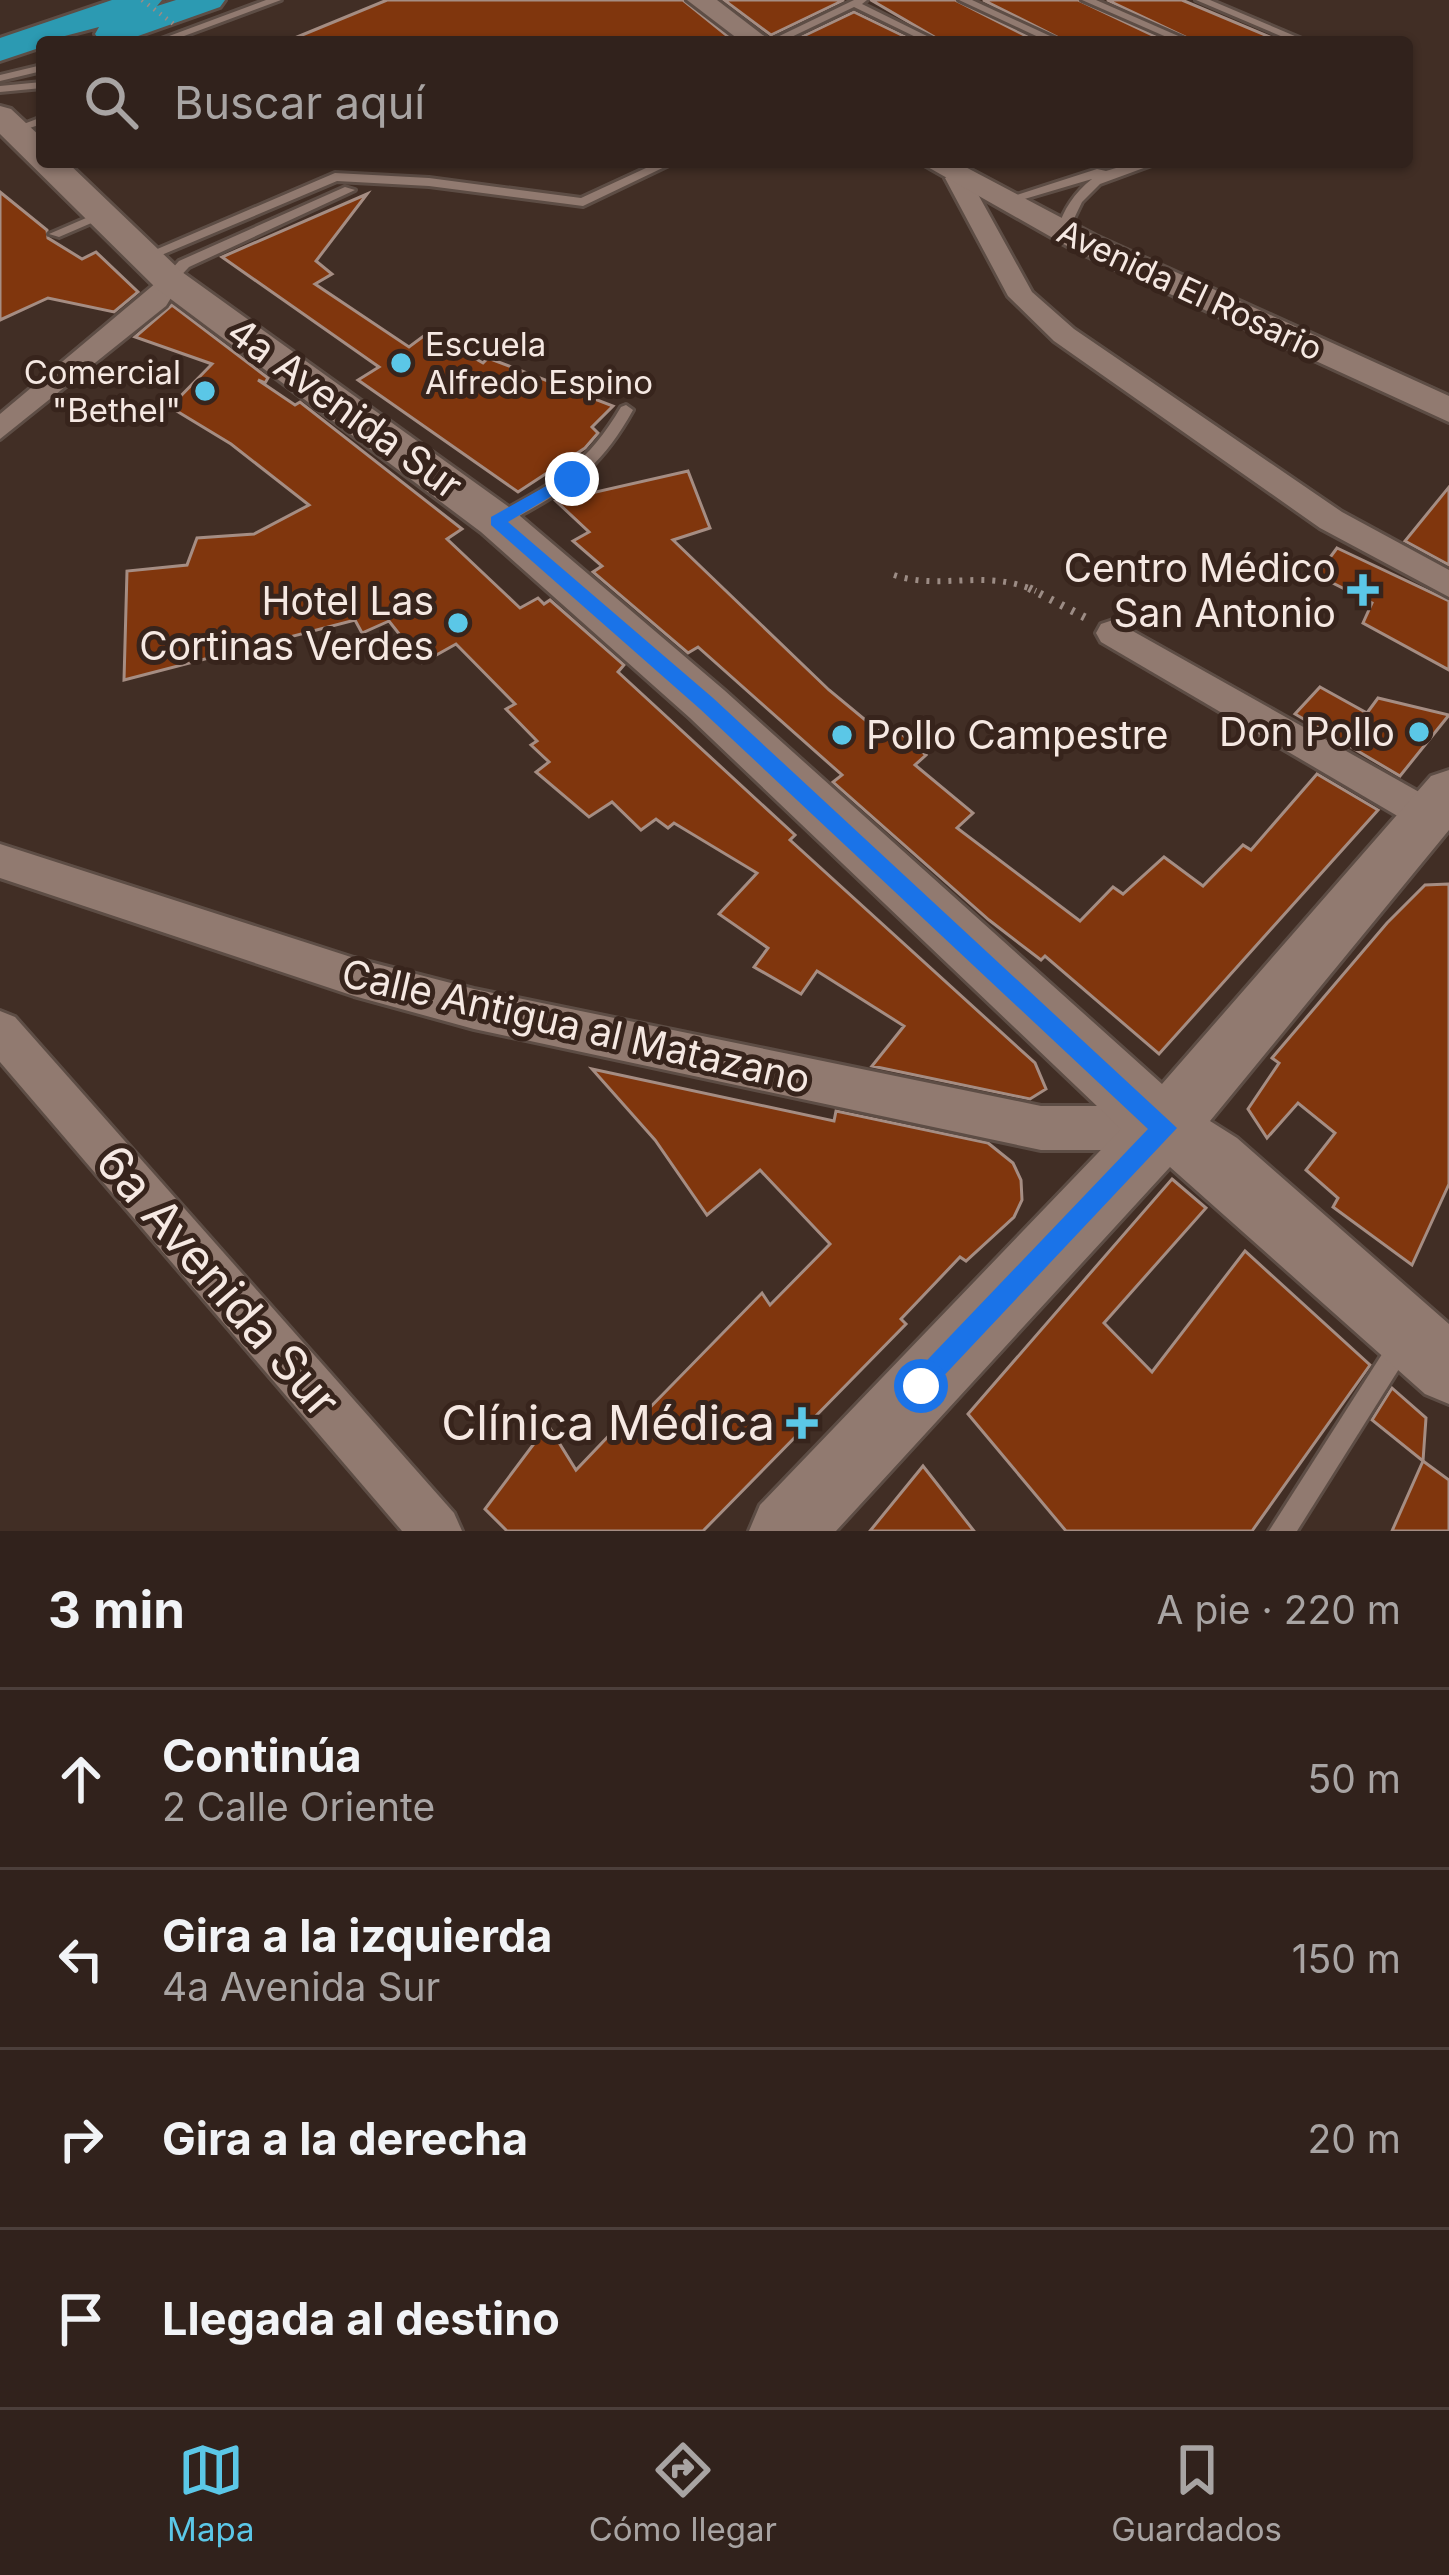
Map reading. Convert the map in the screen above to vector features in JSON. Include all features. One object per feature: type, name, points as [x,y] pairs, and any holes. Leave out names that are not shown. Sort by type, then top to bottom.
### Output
[{"type":"highway","points":[[0,18],[55,0]]},
{"type":"highway","points":[[40,36],[143,0]]},
{"type":"highway","points":[[107,36],[208,0]]},
{"type":"highway","points":[[0,50],[36,37]]},
{"type":"highway","points":[[0,76],[36,61]]},
{"type":"main road","name":"4a Avenida Sur","points":[[57,168],[158,268],[496,521],[706,704],[1165,1128],[1214,1160],[1429,1350]]},
{"type":"main road","points":[[786,1531],[1165,1128],[1436,824]]},
{"type":"street","points":[[700,0],[751,36]]},
{"type":"street","points":[[946,170],[1021,296],[1064,335],[1331,520],[1449,585]]},
{"type":"street","name":"Avenida El Rosario","points":[[946,170],[1063,230],[1449,410]]},
{"type":"street","points":[[0,429],[157,300],[158,268]]},
{"type":"street","points":[[1113,633],[1436,824]]},
{"type":"street","name":"Calle Antigua al Matazano","points":[[0,861],[354,977],[564,1030],[1041,1128],[1165,1128]]},
{"type":"street","name":"6a Avenida Sur","points":[[0,1031],[436,1531]]},
{"type":"lane","points":[[175,36],[276,0]]},
{"type":"lane","points":[[964,0],[1045,36]]},
{"type":"lane","points":[[1087,0],[1173,36]]},
{"type":"lane","points":[[1201,0],[1289,36]]},
{"type":"lane","points":[[785,36],[858,2],[923,36]]},
{"type":"lane","points":[[0,76],[36,69]]},
{"type":"lane","points":[[0,89],[36,86]]},
{"type":"lane","points":[[158,268],[335,177],[429,182],[583,202],[656,168]]},
{"type":"lane","points":[[1004,201],[1122,168]]},
{"type":"lane","points":[[1063,230],[1069,208],[1106,171]]},
{"type":"lane","points":[[158,268],[184,264],[349,190]]},
{"type":"lane","points":[[55,234],[104,215]]},
{"type":"lane","points":[[496,521],[572,479],[605,452],[626,410]]},
{"type":"lane","points":[[1282,1531],[1429,1350]]},
{"type":"path","points":[[143,0],[175,25]]},
{"type":"path","points":[[894,575],[938,582],[981,576],[1014,582],[1113,633]]},
{"type":"building","points":[[387,0],[683,0],[728,36],[300,36]]},
{"type":"building","points":[[724,0],[844,0],[771,35]]},
{"type":"building","points":[[871,0],[955,0],[1026,36],[933,36]]},
{"type":"building","points":[[983,0],[1078,0],[1154,36],[1055,36]]},
{"type":"building","points":[[1107,0],[1182,0],[1268,36],[1183,36]]},
{"type":"building","points":[[854,12],[904,36],[804,36]]},
{"type":"building","points":[[0,192],[47,230],[48,238],[82,259],[96,252],[138,292],[114,312],[48,298],[0,320]]},
{"type":"building","points":[[367,194],[316,261],[332,274],[315,284],[409,347],[429,332],[483,363],[488,358],[613,406],[592,427],[598,433],[585,448],[518,492],[358,380],[379,367],[222,257]]},
{"type":"building","points":[[172,305],[268,378],[265,383],[258,380],[295,405],[300,402],[462,529],[447,539],[520,608],[538,598],[544,604],[550,600],[624,665],[618,672],[795,835],[790,840],[1035,1063],[1046,1089],[1030,1099],[872,1066],[904,1026],[817,971],[801,994],[754,967],[768,948],[719,914],[757,873],[674,823],[668,828],[656,819],[641,830],[612,802],[589,817],[536,772],[549,762],[531,745],[537,741],[506,709],[515,704],[456,644],[422,663],[389,621],[362,633],[355,620],[124,680],[127,571],[187,565],[197,538],[254,534],[309,505],[231,444],[170,407],[212,364],[135,337]]},
{"type":"building","points":[[688,471],[710,528],[673,540],[829,690],[887,738],[897,730],[926,755],[915,765],[973,813],[957,828],[1080,921],[1113,887],[1123,894],[1164,857],[1203,886],[1243,845],[1251,850],[1317,774],[1378,810],[1159,1054],[1045,956],[1041,960],[989,920],[833,782],[842,775],[698,647],[688,653],[593,572],[602,566],[573,541],[589,532],[556,501]]},
{"type":"building","points":[[1449,487],[1449,565],[1405,541]]},
{"type":"building","points":[[1337,548],[1449,601],[1449,670],[1363,623],[1372,603],[1317,575]]},
{"type":"building","points":[[1320,687],[1367,713],[1378,698],[1449,715],[1400,776],[1295,714]]},
{"type":"building","points":[[1449,884],[1449,1184],[1412,1265],[1333,1207],[1338,1198],[1306,1170],[1335,1133],[1298,1103],[1267,1138],[1248,1109],[1279,1063],[1272,1058],[1387,923],[1425,885]]},
{"type":"building","points":[[592,1069],[834,1121],[836,1111],[988,1143],[1013,1163],[1021,1180],[1022,1200],[1014,1217],[966,1261],[960,1257],[901,1319],[906,1324],[703,1531],[507,1531],[485,1509],[548,1425],[576,1470],[619,1425],[625,1433],[762,1293],[770,1305],[830,1244],[760,1170],[707,1215],[655,1140]]},
{"type":"building","points":[[1172,1179],[1206,1208],[1104,1323],[1152,1372],[1245,1251],[1370,1365],[1252,1531],[1066,1531],[968,1414]]},
{"type":"building","points":[[1392,1388],[1426,1418],[1423,1461],[1372,1420]]},
{"type":"building","points":[[1423,1461],[1449,1480],[1449,1531],[1392,1531]]},
{"type":"building","points":[[923,1466],[974,1531],[870,1531]]},
{"type":"place","name":"Escuela Alfredo Espino","points":[[401,363]]},
{"type":"place","name":"Comercial \"Bethel\"","points":[[205,391]]},
{"type":"place","name":"Centro Médico San Antonio","points":[[1363,590]]},
{"type":"place","name":"Hotel Las Cortinas Verdes","points":[[458,623]]},
{"type":"place","name":"Don Pollo","points":[[1419,732]]},
{"type":"place","name":"Pollo Campestre","points":[[842,735]]},
{"type":"place","name":"Clínica Médica","points":[[802,1423]]},
{"type":"route","points":[[572,479],[496,521],[706,704],[1165,1128],[921,1386]]}]
